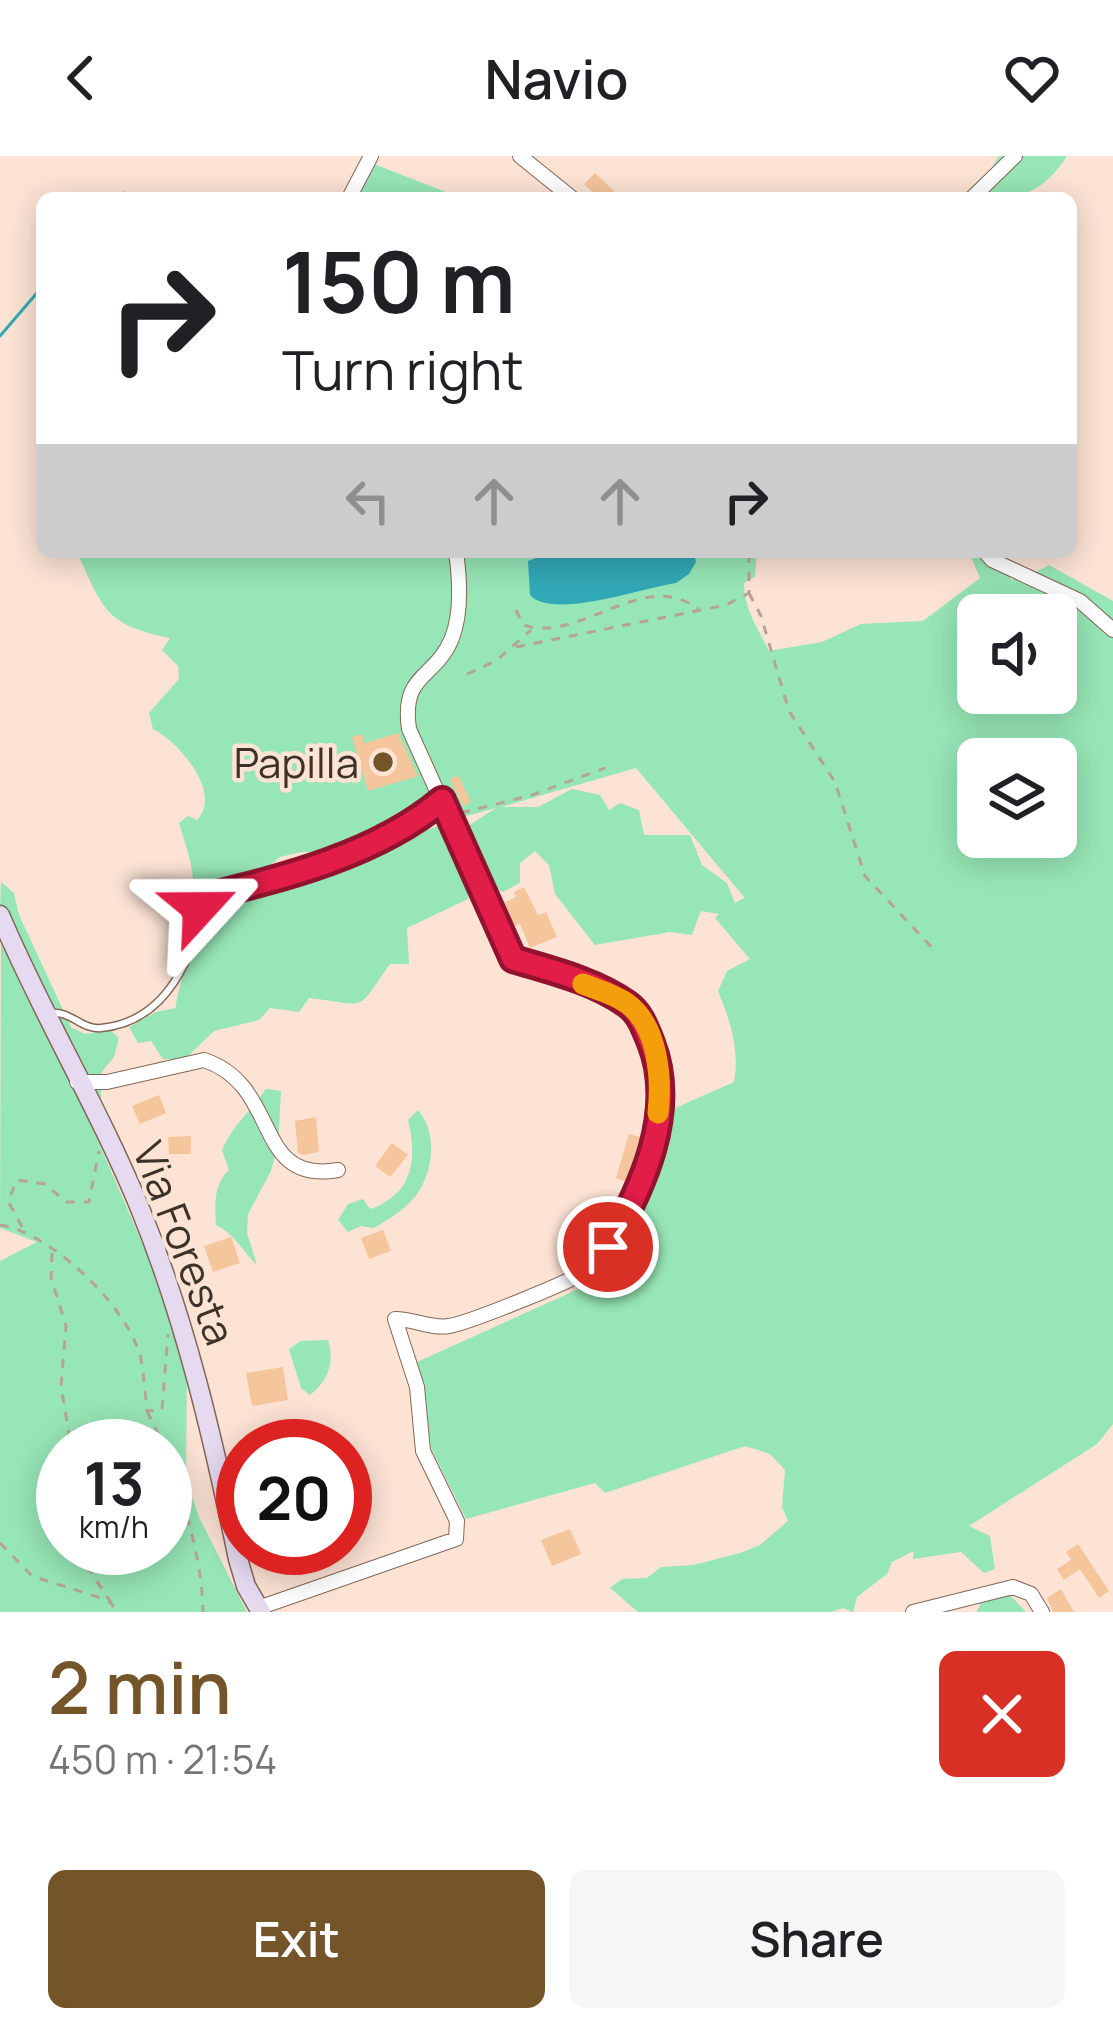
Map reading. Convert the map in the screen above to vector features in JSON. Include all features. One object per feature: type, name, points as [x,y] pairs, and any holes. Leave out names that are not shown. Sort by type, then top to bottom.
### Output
[{"type":"main road","name":"Via Foresta","points":[[0,915],[137,1201],[183,1323],[202,1388],[238,1559],[259,1610]]},
{"type":"street","points":[[352,192],[371,156]]},
{"type":"street","points":[[520,156],[565,192]]},
{"type":"street","points":[[978,192],[1015,156]]},
{"type":"street","points":[[259,1610],[456,1539],[457,1521],[423,1451],[417,1387],[395,1319],[448,1327],[592,1268],[632,1207],[648,1164],[661,1089],[656,1055],[643,1021],[631,1006],[611,994],[513,959],[410,729],[409,693],[416,678],[450,643],[460,586],[457,558]]},
{"type":"street","points":[[990,558],[1080,601],[1113,630]]},
{"type":"street","points":[[77,1082],[107,1082],[204,1060],[248,1089],[286,1163],[303,1172],[338,1170]]},
{"type":"street","points":[[913,1612],[1013,1587],[1030,1594],[1042,1612]]},
{"type":"lane","points":[[46,1015],[62,1012],[88,1027],[100,1028],[153,1008],[169,994],[178,976],[201,898],[268,882],[358,848],[445,806]]},
{"type":"path","points":[[749,558],[748,593],[760,616],[789,711],[836,782],[865,875],[936,952]]},
{"type":"path","points":[[466,674],[516,647],[726,605],[748,593]]},
{"type":"path","points":[[516,610],[523,625],[532,628],[587,620],[613,606],[656,597],[686,600],[700,610]]},
{"type":"path","points":[[516,647],[532,628]]},
{"type":"path","points":[[445,806],[458,814],[532,795],[605,768]]},
{"type":"path","points":[[102,1131],[89,1202],[66,1202],[46,1184],[17,1180],[8,1201],[22,1228],[91,1279],[139,1351],[151,1419]]},
{"type":"path","points":[[0,1226],[22,1228]]},
{"type":"path","points":[[52,1251],[51,1277],[66,1326],[61,1386],[66,1419]]},
{"type":"path","points":[[147,1411],[162,1410],[168,1331],[183,1323]]},
{"type":"path","points":[[192,1533],[203,1581],[203,1612]]},
{"type":"path","points":[[0,1543],[32,1576],[110,1600]]},
{"type":"path","points":[[93,1575],[116,1612]]},
{"type":"path","points":[[108,1612],[110,1600]]},
{"type":"green space","points":[[999,156],[1067,156],[1046,181],[1027,192],[969,192]]},
{"type":"green space","points":[[374,164],[446,192],[358,192]]},
{"type":"green space","points":[[80,558],[757,558],[755,577],[744,583],[746,602],[769,651],[822,642],[861,624],[923,621],[957,595],[957,714],[1077,714],[1077,594],[959,594],[980,578],[972,558],[1006,558],[1011,580],[1049,565],[1113,601],[1113,1424],[1097,1444],[969,1526],[990,1536],[995,1569],[984,1573],[961,1552],[913,1559],[914,1551],[892,1562],[887,1574],[857,1597],[853,1612],[843,1608],[831,1612],[638,1612],[610,1588],[622,1579],[647,1578],[661,1567],[694,1565],[740,1553],[760,1545],[788,1521],[782,1507],[785,1470],[770,1454],[745,1446],[605,1493],[595,1483],[466,1519],[430,1446],[417,1362],[594,1282],[610,1263],[645,1202],[671,1110],[734,1082],[733,1036],[718,991],[727,971],[750,959],[715,918],[719,914],[701,911],[692,935],[670,932],[595,945],[555,894],[549,865],[535,851],[520,863],[520,883],[503,892],[483,884],[471,856],[468,826],[496,808],[459,818],[397,813],[397,819],[379,836],[348,852],[280,857],[250,882],[224,890],[208,913],[191,913],[193,878],[179,823],[188,816],[197,820],[205,796],[195,769],[153,729],[149,713],[179,679],[178,666],[162,650],[170,638],[132,627],[109,611]],"holes":[[[636,768],[744,898],[735,903],[727,883],[702,865],[690,835],[644,835],[639,810],[620,803],[609,810],[600,795],[572,789],[538,807],[501,807]]]},
{"type":"green space","points":[[441,825],[469,884],[468,899],[407,928],[409,964],[390,964],[365,999],[352,1004],[309,998],[299,1012],[270,1008],[259,1020],[214,1031],[184,1060],[163,1059],[151,1041],[138,1043],[129,1027],[156,1012],[176,1008],[197,933],[215,917],[313,872]]},
{"type":"green space","points":[[1,882],[14,893],[19,915],[71,1027],[85,1034],[110,1030],[119,1038],[114,1057],[101,1073],[101,1101],[91,1098],[0,910]]},
{"type":"green space","points":[[1,933],[173,1314],[187,1365],[187,1419],[36,1419],[36,1575],[192,1575],[192,1497],[216,1551],[216,1575],[228,1575],[247,1612],[0,1612],[0,1261],[37,1242],[0,1228]]},
{"type":"green space","points":[[266,1089],[281,1091],[278,1145],[271,1171],[248,1214],[247,1233],[257,1265],[216,1225],[215,1202],[229,1170],[222,1150]]},
{"type":"green space","points":[[418,1110],[431,1143],[420,1190],[374,1228],[361,1226],[348,1232],[338,1220],[348,1204],[363,1199],[370,1209],[403,1185],[412,1149],[408,1120]]},
{"type":"green space","points":[[328,1340],[328,1371],[310,1395],[301,1388],[289,1349],[301,1341]]},
{"type":"green space","points":[[994,1594],[1011,1596],[1026,1612],[977,1612],[982,1599]]},
{"type":"water","points":[[695,558],[696,562],[676,583],[558,604],[530,595],[528,561]]},
{"type":"building","points":[[595,173],[615,192],[593,192],[584,184]]},
{"type":"building","points":[[398,733],[418,776],[368,791],[352,737],[362,734],[365,743]]},
{"type":"building","points":[[458,775],[471,802],[463,806],[450,779]]},
{"type":"building","points":[[524,887],[538,915],[546,912],[557,937],[530,948],[520,924],[511,928],[500,904]]},
{"type":"building","points":[[159,1095],[166,1113],[140,1124],[132,1106]]},
{"type":"building","points":[[316,1117],[319,1152],[298,1153],[295,1121]]},
{"type":"building","points":[[629,1134],[640,1137],[627,1182],[616,1178]]},
{"type":"building","points":[[191,1136],[191,1154],[169,1154],[168,1137]]},
{"type":"building","points":[[392,1143],[408,1155],[390,1177],[375,1166]]},
{"type":"building","points":[[383,1230],[391,1251],[369,1259],[361,1238]]},
{"type":"building","points":[[231,1237],[240,1263],[213,1272],[204,1246]]},
{"type":"building","points":[[283,1367],[288,1400],[252,1406],[246,1373]]},
{"type":"building","points":[[570,1529],[581,1554],[552,1566],[541,1540]]},
{"type":"building","points":[[1078,1544],[1109,1591],[1099,1598],[1080,1569],[1064,1580],[1057,1569],[1071,1560],[1066,1552]]},
{"type":"building","points":[[1061,1589],[1074,1612],[1053,1612],[1047,1598]]},
{"type":"waterway","points":[[0,336],[36,294]]},
{"type":"slow traffic","points":[[583,984],[631,1006],[643,1021],[656,1055],[661,1089],[658,1113]]},
{"type":"place","name":"Papilla","points":[[383,762]]},
{"type":"route","points":[[200,908],[201,898],[268,882],[358,848],[410,824],[442,800],[513,959],[611,994],[631,1006],[643,1021],[656,1055],[661,1089],[648,1164],[632,1207],[608,1247]]}]
